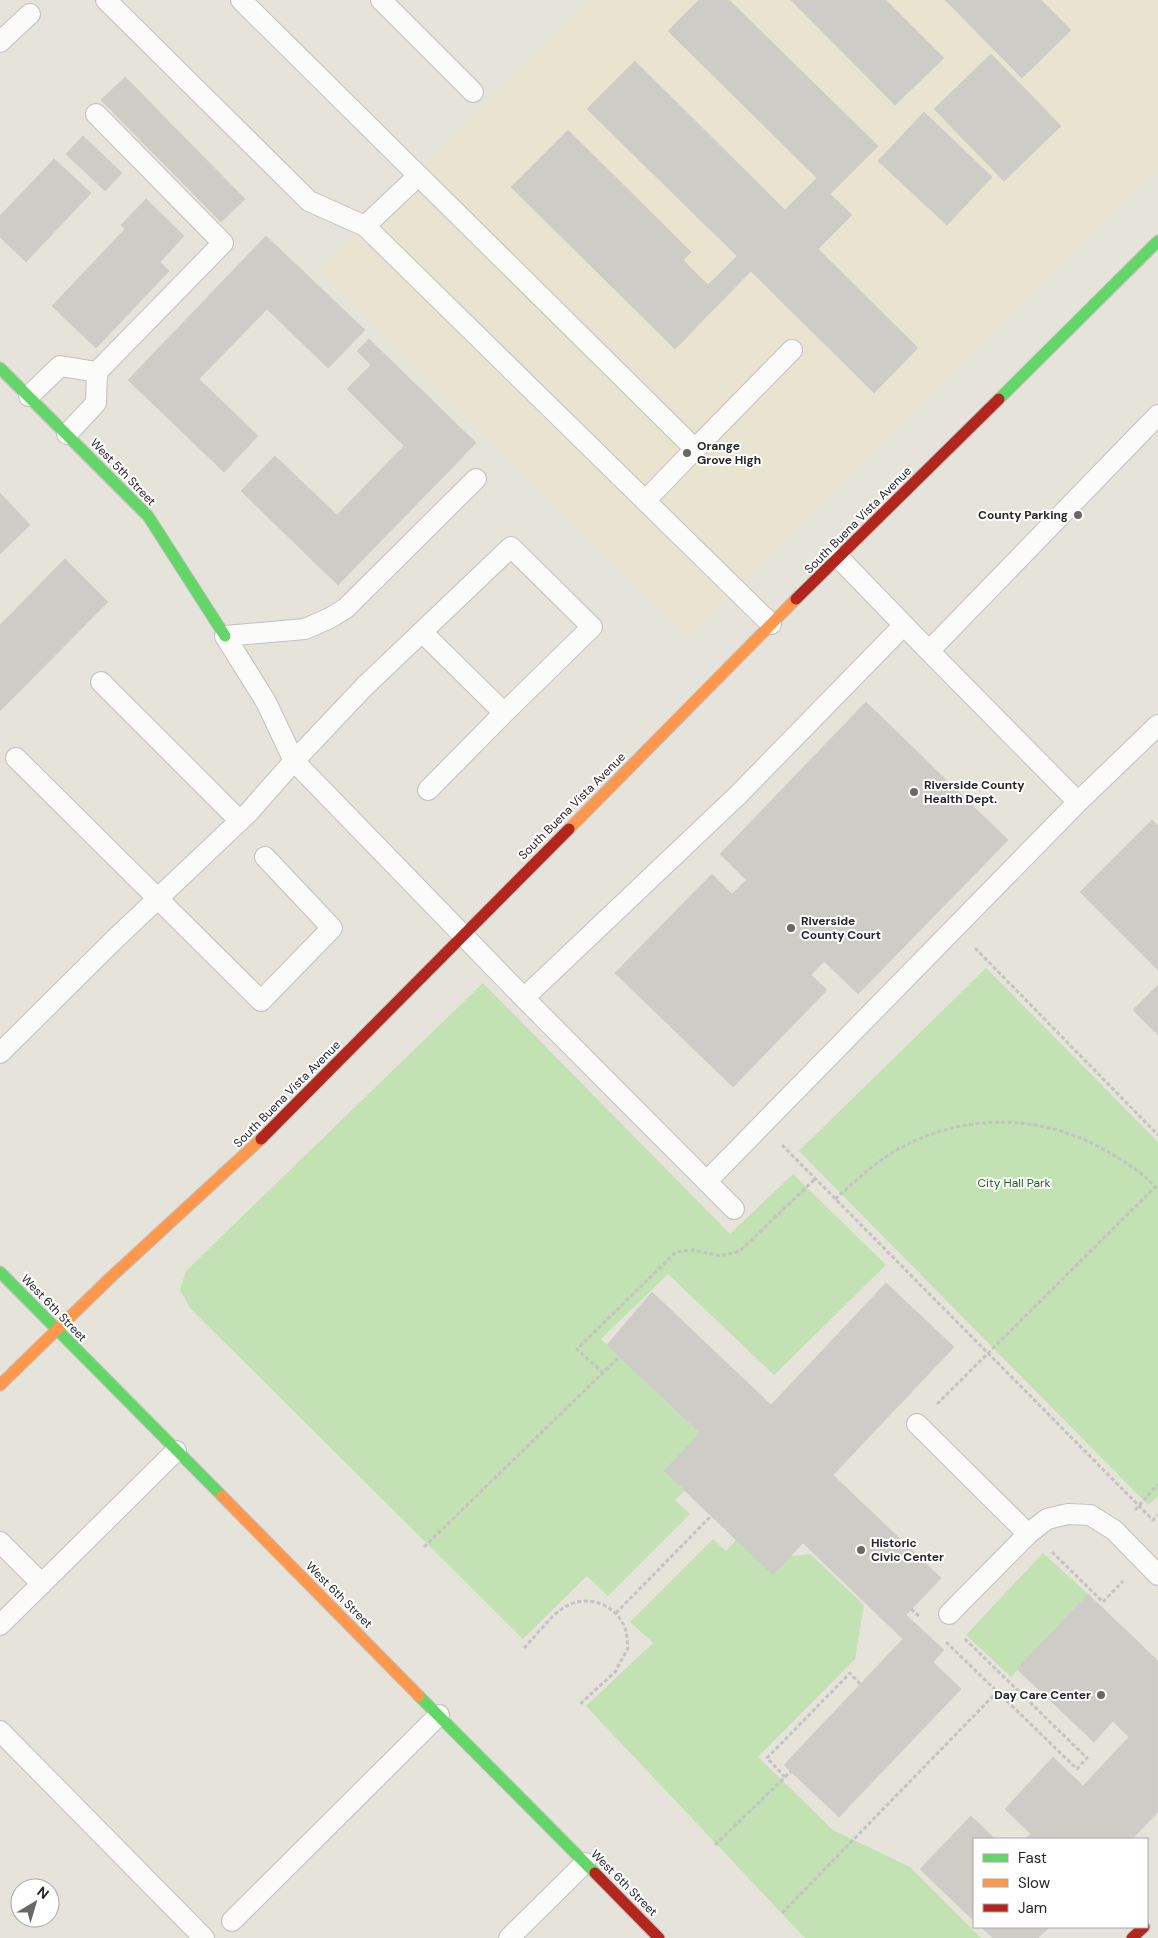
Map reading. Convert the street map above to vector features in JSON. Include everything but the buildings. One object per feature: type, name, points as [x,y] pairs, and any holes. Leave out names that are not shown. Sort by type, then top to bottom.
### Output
[{"type":"street","name":"South Buena Vista Avenue","points":[[0,1385],[116,1273],[244,1156],[771,624],[1158,242]]},
{"type":"street","name":"West 5th Street","points":[[0,368],[148,516],[224,636]]},
{"type":"street","name":"West 6th Street","points":[[0,1272],[659,1938]]},
{"type":"street","points":[[1132,1938],[1143,1928]]},
{"type":"lane","points":[[106,0],[309,202],[365,226],[771,624]]},
{"type":"lane","points":[[241,0],[695,449]]},
{"type":"lane","points":[[382,0],[473,92]]},
{"type":"lane","points":[[0,42],[30,14]]},
{"type":"lane","points":[[67,434],[96,403],[97,372],[223,243],[96,114]]},
{"type":"lane","points":[[365,226],[418,176]]},
{"type":"lane","points":[[646,501],[792,350]]},
{"type":"lane","points":[[29,396],[60,366],[97,372]]},
{"type":"lane","points":[[929,651],[1045,529],[1158,415]]},
{"type":"lane","points":[[476,479],[346,608],[330,618],[305,629],[224,636],[266,702],[294,761],[463,936],[734,1209]]},
{"type":"lane","points":[[0,1053],[158,898],[240,821],[364,687],[511,547],[592,627],[504,712],[428,790]]},
{"type":"lane","points":[[839,558],[1078,802]]},
{"type":"lane","points":[[524,998],[738,795],[904,625]]},
{"type":"lane","points":[[422,632],[504,712]]},
{"type":"lane","points":[[101,682],[240,821]]},
{"type":"lane","points":[[707,1181],[1078,802],[1158,725]]},
{"type":"lane","points":[[16,758],[262,1001],[332,928],[265,858]]},
{"type":"lane","points":[[917,1424],[1028,1534]]},
{"type":"lane","points":[[0,1625],[176,1451]]},
{"type":"lane","points":[[949,1614],[1028,1534],[1047,1519],[1068,1514],[1090,1515],[1114,1530],[1158,1575]]},
{"type":"lane","points":[[0,1542],[42,1584]]},
{"type":"lane","points":[[232,1920],[439,1715]]},
{"type":"lane","points":[[0,1730],[204,1938]]},
{"type":"lane","points":[[508,1938],[585,1863]]},
{"type":"path","points":[[955,928],[1158,1135]]},
{"type":"path","points":[[835,1199],[868,1169],[904,1146],[940,1131],[980,1122],[1017,1122],[1057,1129],[1094,1142],[1127,1163],[1157,1187],[917,1424]]},
{"type":"path","points":[[762,1125],[1138,1506],[1153,1520],[1158,1515]]},
{"type":"path","points":[[602,1373],[577,1349],[676,1252],[694,1250],[720,1256],[740,1250],[815,1179]]},
{"type":"path","points":[[424,1547],[619,1357]]},
{"type":"path","points":[[1114,1530],[1158,1484]]},
{"type":"path","points":[[616,1613],[711,1516]]},
{"type":"path","points":[[1045,1546],[1103,1602],[1128,1577]]},
{"type":"path","points":[[524,1648],[563,1608],[575,1602],[590,1601],[603,1604],[616,1613],[623,1623],[628,1648],[615,1672],[579,1705]]},
{"type":"path","points":[[911,1609],[921,1619]]},
{"type":"path","points":[[941,1637],[1077,1769],[1087,1758],[959,1634]]},
{"type":"path","points":[[785,1777],[767,1758],[850,1673],[860,1684]]},
{"type":"path","points":[[782,1913],[997,1692]]},
{"type":"path","points":[[715,1845],[791,1771]]},
{"type":"shaded area","name":"Orange Grove High","points":[[588,0],[1158,0],[1158,167],[687,637],[319,270]]},
{"type":"green space","name":"City Hall Park","points":[[986,968],[1158,1142],[1158,1496],[1148,1505],[799,1151]]},
{"type":"green space","points":[[483,983],[730,1234],[793,1174],[886,1265],[774,1375],[668,1274],[601,1339],[700,1433],[664,1471],[684,1491],[675,1500],[690,1514],[608,1596],[587,1576],[523,1639],[190,1308],[180,1290],[186,1271]]},
{"type":"green space","points":[[713,1539],[726,1551],[736,1540],[773,1574],[790,1556],[810,1554],[864,1605],[855,1659],[758,1757],[833,1830],[910,1867],[981,1938],[805,1938],[586,1706],[653,1643],[630,1622]]},
{"type":"green space","points":[[1043,1553],[1088,1594],[1011,1677],[966,1635]]},
{"type":"traffic: fast","points":[[999,399],[1158,241]]},
{"type":"traffic: fast","points":[[0,368],[148,516],[225,636]]},
{"type":"traffic: fast","points":[[0,1272],[222,1496]]},
{"type":"traffic: fast","points":[[419,1696],[595,1873]]},
{"type":"traffic: slow","points":[[569,829],[796,599]]},
{"type":"traffic: slow","points":[[0,1385],[109,1279],[261,1139]]},
{"type":"traffic: slow","points":[[222,1496],[419,1696]]},
{"type":"traffic: jam","points":[[796,599],[999,399]]},
{"type":"traffic: jam","points":[[261,1139],[569,829]]},
{"type":"traffic: jam","points":[[595,1873],[659,1938]]},
{"type":"traffic: jam","points":[[1132,1938],[1143,1928]]},
{"type":"place","name":"Orange Grove High","points":[[687,453]]},
{"type":"place","name":"County Parking","points":[[1078,515]]},
{"type":"place","name":"Riverside County Health Dept.","points":[[914,792]]},
{"type":"place","name":"Riverside County Court","points":[[791,928]]},
{"type":"place","name":"Historic Civic Center","points":[[861,1550]]},
{"type":"place","name":"Day Care Center","points":[[1101,1695]]}]
